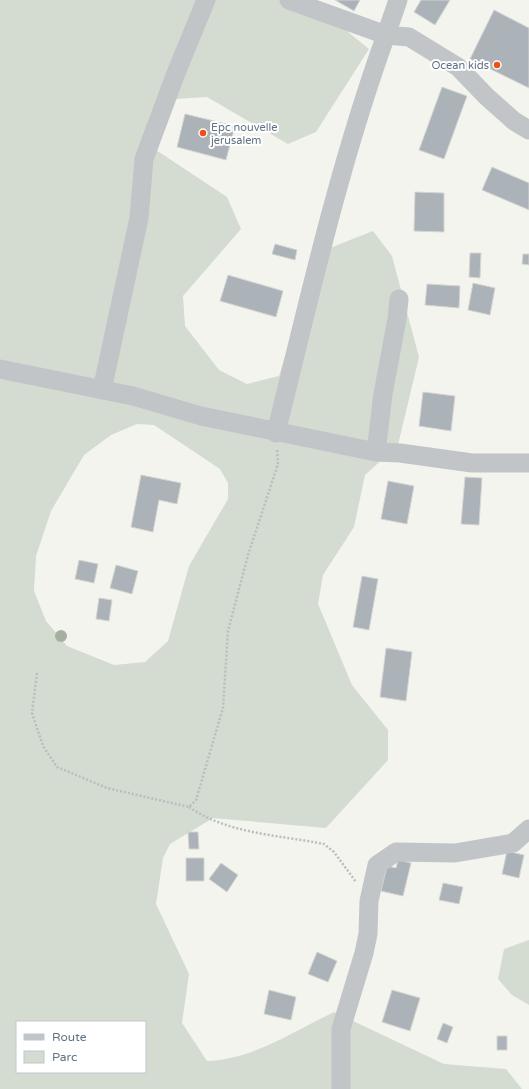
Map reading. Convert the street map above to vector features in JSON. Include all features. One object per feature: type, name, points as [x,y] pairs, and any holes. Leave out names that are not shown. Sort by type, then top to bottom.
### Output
[{"type":"street","points":[[102,390],[139,218],[144,159],[176,73],[206,0]]},
{"type":"street","points":[[289,0],[386,35],[409,37],[458,67],[487,98],[514,121],[529,130]]},
{"type":"street","points":[[276,433],[331,208],[368,86],[398,0]]},
{"type":"street","points":[[376,452],[383,394],[397,319],[399,299]]},
{"type":"street","points":[[0,369],[133,396],[201,416],[276,433],[376,452],[400,453],[472,463],[529,463]]},
{"type":"street","points":[[341,1089],[341,1029],[364,953],[368,934],[369,901],[377,865],[396,852],[456,853],[514,843],[527,834]]},
{"type":"path","points":[[189,807],[196,800],[223,708],[228,631],[248,555],[278,464],[276,433]]},
{"type":"path","points":[[37,673],[32,713],[43,746],[57,766],[106,788],[189,807],[202,816],[231,827],[324,844],[334,852],[369,901]]},
{"type":"green space","points":[[0,0],[316,0],[321,10],[369,49],[316,132],[288,144],[207,97],[176,99],[153,148],[227,197],[241,229],[183,296],[185,326],[219,370],[247,384],[279,376],[317,253],[373,231],[392,256],[419,357],[398,445],[365,475],[354,527],[323,575],[318,604],[352,685],[388,730],[388,760],[326,828],[213,818],[170,844],[163,858],[156,904],[189,974],[182,1023],[207,1061],[240,1056],[256,1050],[288,1036],[334,1012],[444,1064],[506,1069],[522,1089],[0,1089]],"holes":[[[137,424],[154,425],[220,469],[228,483],[228,499],[189,566],[168,641],[145,662],[114,665],[67,646],[46,621],[34,591],[36,556],[51,511],[84,455],[111,435]]]},
{"type":"green space","points":[[529,940],[529,1005],[512,995],[498,979],[504,949]]},
{"type":"building","points":[[335,0],[360,0],[354,11]]},
{"type":"building","points":[[421,0],[450,0],[435,25],[414,12]]},
{"type":"building","points":[[494,10],[529,28],[529,88],[470,59]]},
{"type":"building","points":[[442,87],[467,96],[444,159],[419,150]]},
{"type":"building","points":[[185,114],[235,126],[226,160],[177,147]]},
{"type":"building","points":[[492,167],[529,183],[529,210],[482,190]]},
{"type":"building","points":[[415,192],[444,193],[444,232],[414,231]]},
{"type":"building","points":[[275,244],[297,250],[295,260],[272,254]]},
{"type":"building","points":[[470,253],[481,253],[480,278],[469,277]]},
{"type":"building","points":[[523,254],[529,254],[529,265],[522,264]]},
{"type":"building","points":[[228,275],[283,291],[276,317],[220,301]]},
{"type":"building","points":[[473,283],[495,288],[490,315],[468,310]]},
{"type":"building","points":[[427,284],[460,286],[459,308],[425,305]]},
{"type":"building","points":[[423,392],[455,396],[451,431],[419,426]]},
{"type":"building","points":[[141,475],[181,483],[177,504],[159,500],[153,532],[131,527]]},
{"type":"building","points":[[465,477],[482,478],[479,525],[461,524]]},
{"type":"building","points":[[388,481],[414,486],[407,524],[381,519]]},
{"type":"building","points":[[79,560],[98,564],[94,583],[75,579]]},
{"type":"building","points":[[116,565],[138,571],[132,594],[110,588]]},
{"type":"building","points":[[362,576],[378,579],[369,630],[353,627]]},
{"type":"building","points":[[99,598],[112,600],[109,621],[96,619]]},
{"type":"building","points":[[386,648],[412,652],[406,701],[380,697]]},
{"type":"building","points":[[188,832],[198,832],[199,849],[189,849]]},
{"type":"building","points":[[507,851],[524,855],[519,878],[502,874]]},
{"type":"building","points":[[186,858],[204,858],[204,881],[186,881]]},
{"type":"building","points":[[398,860],[411,863],[403,896],[381,891],[387,866],[396,868]]},
{"type":"building","points":[[221,863],[238,875],[227,892],[209,879]]},
{"type":"building","points":[[443,883],[463,887],[459,904],[439,900]]},
{"type":"building","points":[[317,952],[337,961],[328,982],[308,974]]},
{"type":"building","points":[[269,990],[296,997],[291,1020],[264,1014]]},
{"type":"building","points":[[392,990],[420,998],[410,1031],[382,1022]]},
{"type":"building","points":[[443,1023],[453,1027],[447,1043],[437,1039]]},
{"type":"building","points":[[497,1036],[507,1036],[507,1050],[497,1050]]},
{"type":"place","name":"Ocean kids","points":[[497,65]]},
{"type":"place","name":"Epc nouvelle jerusalem","points":[[203,133]]}]
